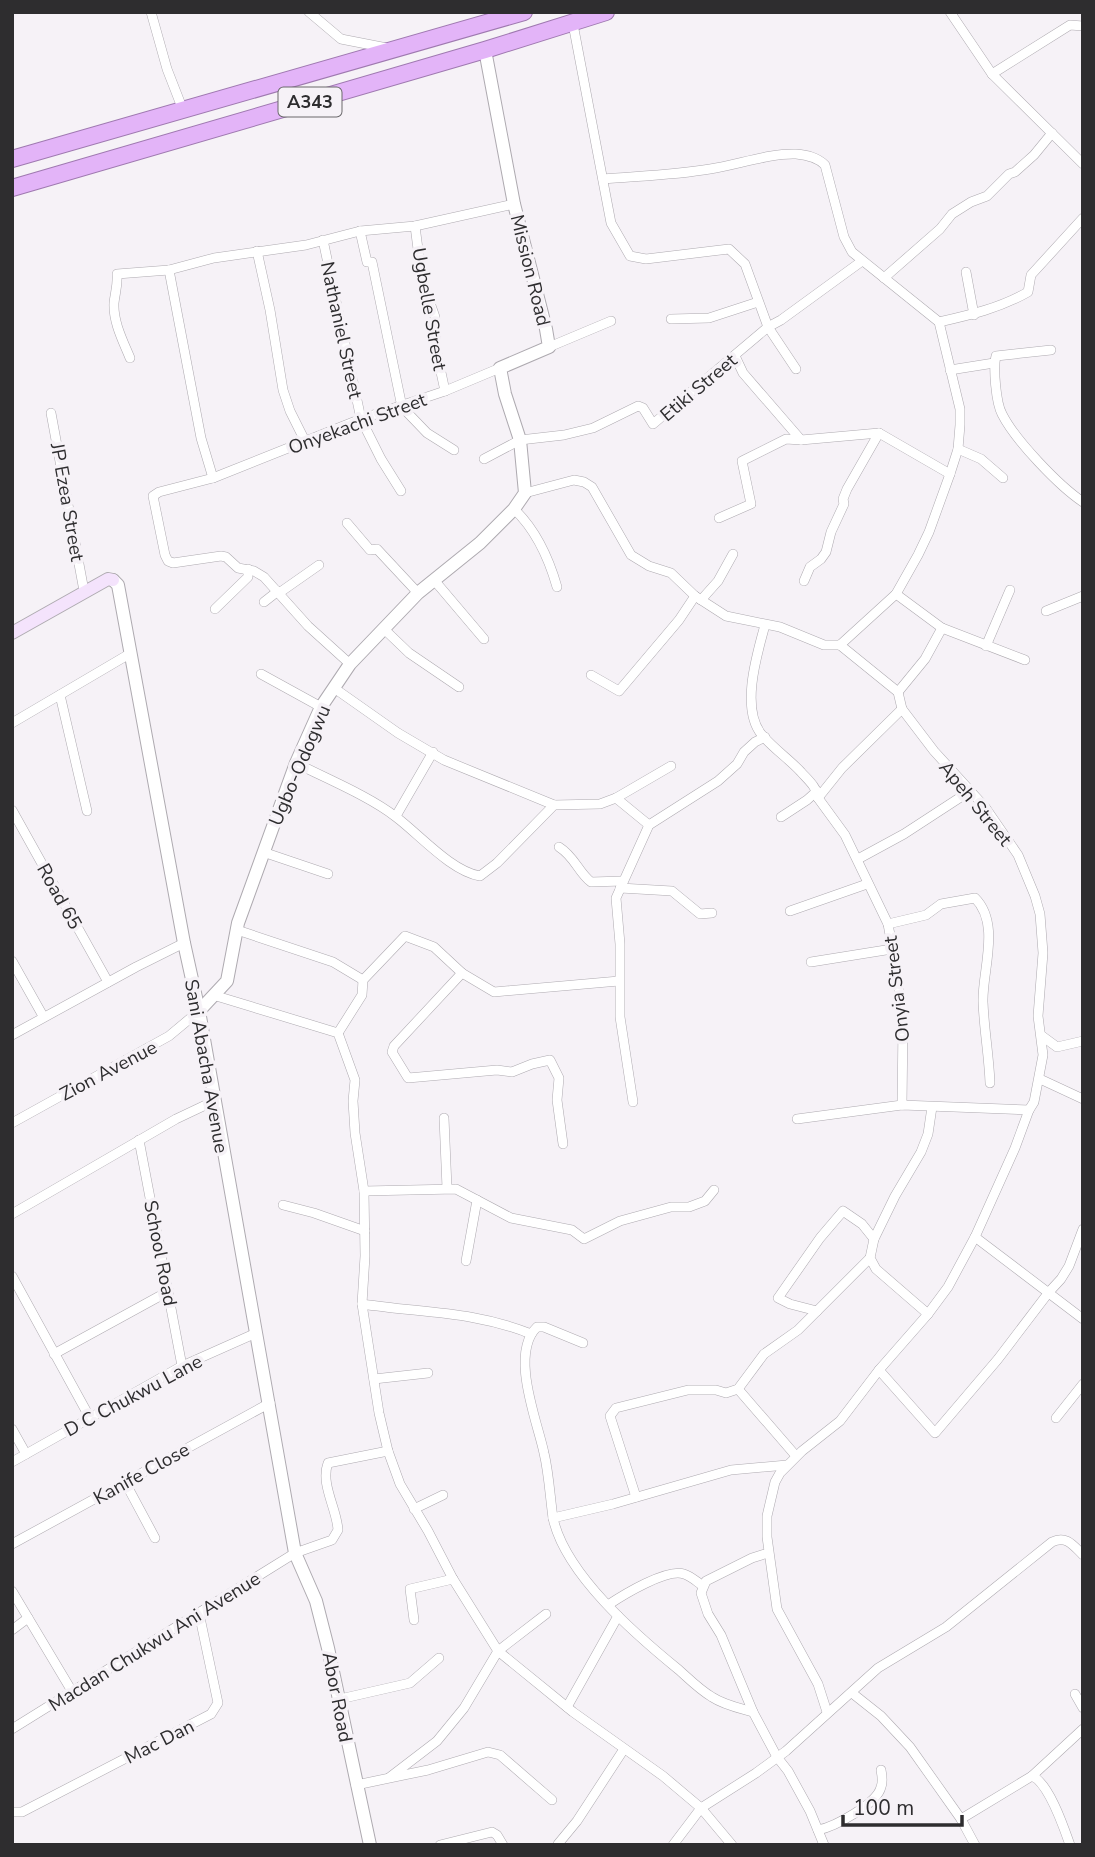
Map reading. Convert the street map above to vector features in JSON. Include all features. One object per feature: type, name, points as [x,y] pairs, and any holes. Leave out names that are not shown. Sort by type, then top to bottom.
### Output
[{"type":"highway","name":"A343","points":[[12,159],[524,12]]},
{"type":"highway","name":"A343","points":[[12,188],[573,24],[606,12]]},
{"type":"main road","points":[[12,633],[84,591],[108,579],[113,580]]},
{"type":"street","points":[[151,12],[169,75],[183,110]]},
{"type":"street","points":[[309,12],[341,39],[393,50]]},
{"type":"street","points":[[950,12],[992,74],[1083,164]]},
{"type":"street","points":[[573,24],[611,223],[630,256],[646,259],[729,249],[745,264],[768,327],[796,369]]},
{"type":"street","points":[[992,74],[1070,25],[1083,26]]},
{"type":"street","name":"Mission Road","points":[[485,50],[514,204],[549,347],[500,368]]},
{"type":"street","points":[[884,278],[940,229],[952,214],[987,196],[1009,174],[1015,172],[1052,133]]},
{"type":"street","points":[[603,179],[684,173],[782,155],[811,156],[825,165],[844,237],[852,252],[939,322],[960,409],[958,449],[929,532],[895,594],[840,645]]},
{"type":"street","points":[[130,358],[119,331],[114,304],[117,274],[169,270],[214,258],[306,245],[360,231],[415,226],[514,204]]},
{"type":"street","points":[[939,322],[974,315],[1010,303],[1028,292],[1031,275],[1083,218]]},
{"type":"street","name":"Ugbelle Street","points":[[415,226],[422,280],[435,317],[436,349],[445,391]]},
{"type":"street","points":[[360,231],[367,262],[372,262],[402,404],[417,424],[454,450]]},
{"type":"street","name":"Nathaniel Street","points":[[323,240],[361,419],[381,460],[401,491]]},
{"type":"street","points":[[257,251],[283,390],[305,441]]},
{"type":"street","name":"Etiki Street","points":[[520,440],[564,435],[593,428],[638,406],[643,408],[653,424],[768,327],[862,261]]},
{"type":"street","points":[[169,270],[201,438],[213,478]]},
{"type":"street","points":[[966,272],[974,315]]},
{"type":"street","points":[[671,319],[709,318],[758,302]]},
{"type":"street","points":[[549,347],[611,321]]},
{"type":"street","points":[[1051,350],[997,354],[995,363],[1002,414],[1031,452],[1072,495],[1083,502]]},
{"type":"street","points":[[734,356],[743,373],[801,440]]},
{"type":"street","points":[[950,370],[995,363]]},
{"type":"street","points":[[500,368],[505,394],[520,440],[524,496],[573,480],[584,482],[592,487],[631,555],[649,566],[671,573],[698,598],[726,616],[780,627],[824,645],[840,645],[898,692],[925,659],[942,628]]},
{"type":"street","name":"Onyekachi Street","points":[[248,569],[238,568],[221,556],[173,563],[168,561],[153,496],[159,492],[213,478],[361,419],[445,391],[500,368]]},
{"type":"street","name":"JP Ezea Street","points":[[51,413],[84,591]]},
{"type":"street","points":[[804,581],[810,567],[826,552],[831,533],[845,504],[843,499],[847,489],[879,433]]},
{"type":"street","points":[[719,518],[751,505],[742,461],[786,439],[879,433],[950,474]]},
{"type":"street","points":[[484,459],[520,440]]},
{"type":"street","points":[[958,449],[981,459],[1003,478]]},
{"type":"street","name":"Ugbo-Odogwu","points":[[199,1011],[227,981],[237,930],[263,852],[296,763],[321,706],[350,664],[418,593],[480,543],[524,496]]},
{"type":"street","points":[[514,509],[529,524],[557,587]]},
{"type":"street","points":[[347,523],[370,550],[377,549],[418,593]]},
{"type":"street","points":[[591,675],[619,691],[698,598],[718,581],[733,554]]},
{"type":"street","points":[[264,602],[319,565]]},
{"type":"street","points":[[215,609],[248,577],[248,569],[264,577],[308,626],[350,664]]},
{"type":"street","name":"Sani Abacha Avenue","points":[[113,580],[118,584],[199,1011],[295,1553]]},
{"type":"street","points":[[434,580],[484,639]]},
{"type":"street","points":[[986,646],[1010,590]]},
{"type":"street","points":[[895,594],[942,628],[1025,660]]},
{"type":"street","points":[[1046,611],[1083,596]]},
{"type":"street","name":"Onyia Street","points":[[765,625],[753,670],[751,693],[757,727],[818,794],[858,859],[867,884],[888,924],[903,1024],[902,1105]]},
{"type":"street","points":[[384,629],[409,653],[459,687]]},
{"type":"street","points":[[12,723],[131,653]]},
{"type":"street","points":[[261,674],[321,706]]},
{"type":"street","points":[[334,688],[398,733],[444,760],[554,806],[600,804],[616,798],[671,766]]},
{"type":"street","name":"Apeh Street","points":[[775,1482],[796,1456],[840,1421],[879,1370],[929,1314],[948,1287],[975,1237],[1015,1148],[1034,1102],[1040,1079],[1042,1036],[1038,1016],[1043,945],[1035,896],[1018,855],[985,807],[934,751],[902,709],[898,692]]},
{"type":"street","points":[[60,695],[87,811]]},
{"type":"street","points":[[781,817],[818,794],[902,709]]},
{"type":"street","points":[[633,1101],[620,1017],[620,944],[616,907],[622,885],[649,825],[709,787],[737,764],[744,752],[755,742],[765,737]]},
{"type":"street","points":[[396,817],[433,752]]},
{"type":"street","points":[[296,763],[396,817],[447,859],[471,874],[480,876],[497,863],[554,806]]},
{"type":"street","points":[[858,859],[904,834],[970,791]]},
{"type":"street","points":[[616,798],[649,825]]},
{"type":"street","name":"Road 65","points":[[12,810],[108,982]]},
{"type":"street","points":[[559,846],[570,853],[583,875],[591,881],[672,891],[700,914],[712,913]]},
{"type":"street","points":[[263,852],[328,874]]},
{"type":"street","points":[[790,911],[867,884]]},
{"type":"street","points":[[888,924],[926,915],[941,904],[951,901],[975,898],[980,903],[986,920],[988,942],[983,1003],[990,1083]]},
{"type":"street","points":[[237,930],[333,962],[363,980]]},
{"type":"street","points":[[338,1033],[362,995],[363,980],[405,936],[434,947],[462,973],[495,992],[619,981]]},
{"type":"street","points":[[12,1035],[43,1016],[184,943]]},
{"type":"street","points":[[811,961],[892,949]]},
{"type":"street","points":[[12,961],[43,1016]]},
{"type":"street","points":[[462,973],[428,1007],[394,1046],[392,1052],[408,1078],[497,1070],[512,1072],[550,1060],[559,1078],[557,1100],[563,1144]]},
{"type":"street","points":[[213,995],[338,1033]]},
{"type":"street","name":"Zion Avenue","points":[[12,1123],[169,1036],[199,1011]]},
{"type":"street","points":[[338,1033],[355,1080],[355,1133],[365,1191],[362,1304],[388,1451],[400,1484],[453,1579],[498,1651],[567,1707],[663,1776],[701,1808],[732,1845]]},
{"type":"street","points":[[1042,1036],[1057,1047],[1083,1041]]},
{"type":"street","points":[[1040,1079],[1083,1099]]},
{"type":"street","points":[[12,1214],[176,1119],[214,1101]]},
{"type":"street","points":[[797,1119],[902,1105],[1029,1110]]},
{"type":"street","points":[[636,1497],[610,1416],[616,1408],[688,1390],[716,1390],[726,1393],[738,1389],[764,1354],[798,1330],[870,1258],[874,1239],[921,1152],[928,1134],[932,1107]]},
{"type":"street","points":[[444,1118],[447,1188]]},
{"type":"street","name":"School Road","points":[[139,1140],[183,1366]]},
{"type":"street","points":[[365,1191],[456,1189],[511,1218],[572,1230],[584,1239],[620,1220],[671,1207],[689,1207],[705,1201],[714,1190]]},
{"type":"street","points":[[466,1261],[477,1200]]},
{"type":"street","points":[[283,1205],[365,1231]]},
{"type":"street","points":[[817,1311],[778,1298],[820,1238],[843,1211],[862,1224],[874,1239]]},
{"type":"street","points":[[879,1370],[935,1433],[1061,1279],[1083,1229]]},
{"type":"street","points":[[975,1237],[1083,1320]]},
{"type":"street","points":[[870,1258],[876,1269],[929,1314]]},
{"type":"street","points":[[12,1276],[90,1418]]},
{"type":"street","points":[[54,1354],[169,1290]]},
{"type":"street","points":[[362,1304],[463,1314],[531,1334]]},
{"type":"street","points":[[583,1343],[544,1327],[537,1327],[531,1334],[527,1352],[526,1382],[529,1404],[545,1455],[557,1536],[568,1556],[608,1605],[661,1655],[713,1698],[753,1712]]},
{"type":"street","name":"D C Chukwu Lane","points":[[12,1462],[183,1366],[256,1334]]},
{"type":"street","points":[[374,1379],[428,1373]]},
{"type":"street","points":[[1056,1418],[1083,1384]]},
{"type":"street","points":[[738,1389],[796,1456]]},
{"type":"street","name":"Kanife Close","points":[[12,1544],[270,1403]]},
{"type":"street","points":[[12,1429],[26,1454]]},
{"type":"street","name":"Macdan Chukwu Ani Avenue","points":[[12,1729],[295,1553],[332,1540],[338,1530],[327,1479],[328,1463],[388,1451]]},
{"type":"street","points":[[553,1518],[732,1469],[787,1465]]},
{"type":"street","points":[[756,1466],[769,1472],[775,1482],[767,1517],[768,1553],[777,1609],[818,1684],[827,1712]]},
{"type":"street","points":[[125,1482],[155,1538]]},
{"type":"street","points":[[414,1509],[443,1495]]},
{"type":"street","points":[[673,1845],[701,1808],[777,1757],[878,1668],[946,1627],[1052,1542],[1059,1538],[1066,1539],[1083,1555]]},
{"type":"street","name":"Abor Road","points":[[295,1553],[316,1601],[340,1699],[370,1845]]},
{"type":"street","points":[[768,1553],[706,1581],[701,1593],[753,1712],[810,1811],[824,1845]]},
{"type":"street","points":[[608,1605],[651,1582],[676,1573],[682,1573],[703,1586]]},
{"type":"street","points":[[414,1620],[410,1589],[453,1579]]},
{"type":"street","points":[[12,1591],[73,1693]]},
{"type":"street","name":"Mac Dan","points":[[12,1812],[22,1812],[215,1710],[218,1703],[199,1613]]},
{"type":"street","points":[[390,1777],[437,1741],[464,1708],[498,1651],[546,1614]]},
{"type":"street","points":[[567,1707],[618,1616]]},
{"type":"street","points":[[12,1630],[28,1618]]},
{"type":"street","points":[[340,1699],[410,1683],[439,1658]]},
{"type":"street","points":[[852,1693],[894,1729],[961,1819],[975,1845]]},
{"type":"street","points":[[1075,1694],[1083,1708]]},
{"type":"street","points":[[961,1819],[1032,1776],[1083,1729]]},
{"type":"street","points":[[558,1844],[577,1821],[624,1749]]},
{"type":"street","points":[[356,1786],[428,1770],[488,1752],[500,1755],[552,1800]]},
{"type":"street","points":[[818,1830],[840,1823],[875,1796],[882,1786],[881,1770]]},
{"type":"street","points":[[1032,1776],[1040,1780],[1056,1809],[1070,1845]]},
{"type":"street","points":[[440,1845],[492,1832],[503,1845]]}]
